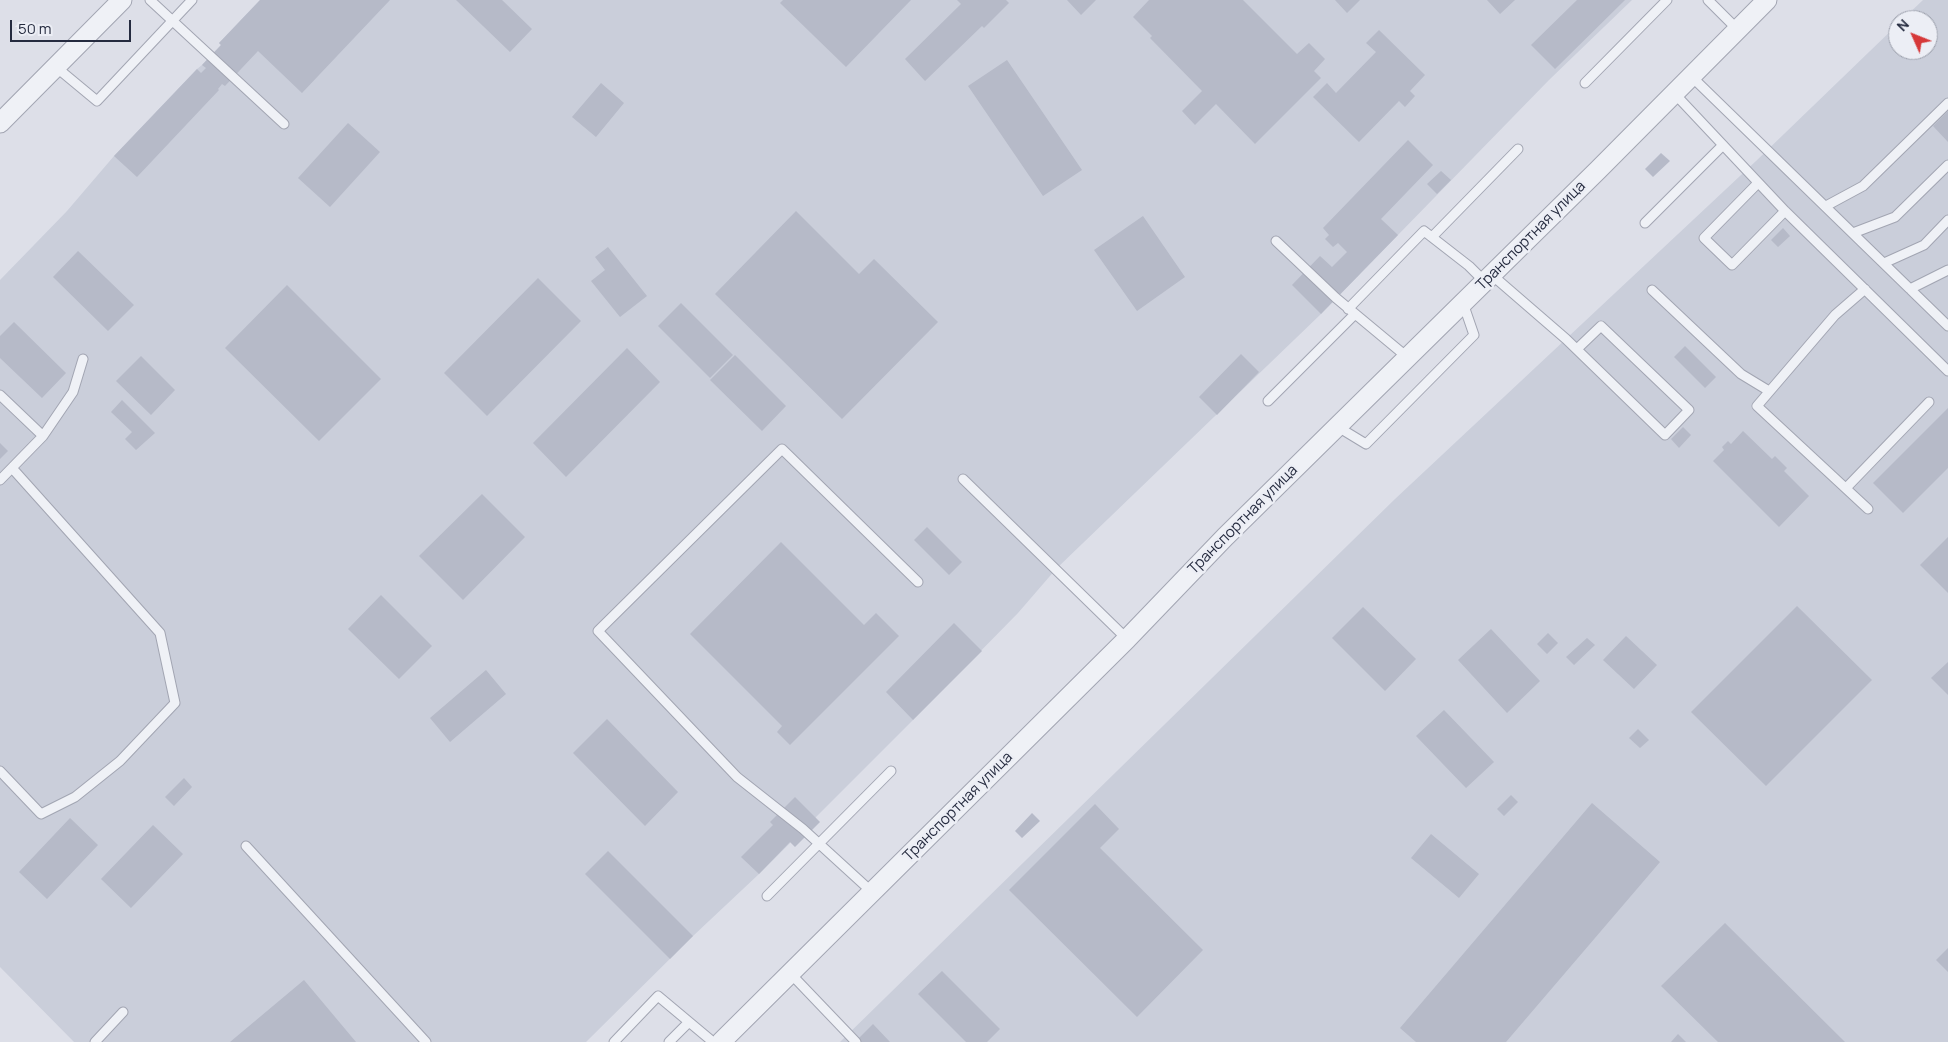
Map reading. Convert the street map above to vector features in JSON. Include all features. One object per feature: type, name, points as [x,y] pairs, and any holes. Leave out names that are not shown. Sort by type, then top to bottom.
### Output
[{"type":"street","points":[[0,123],[122,0]]},
{"type":"street","name":"Транспортная улица","points":[[721,1042],[1127,639],[1225,537],[1767,0]]},
{"type":"lane","points":[[150,0],[284,124]]},
{"type":"lane","points":[[56,67],[97,101],[192,0]]},
{"type":"lane","points":[[1585,83],[1668,0]]},
{"type":"lane","points":[[1708,0],[1737,29]]},
{"type":"lane","points":[[1691,76],[1910,289],[1944,317],[1948,326]]},
{"type":"lane","points":[[1674,93],[1785,211],[1948,371]]},
{"type":"lane","points":[[1826,206],[1863,186],[1948,103]]},
{"type":"lane","points":[[1645,223],[1723,145]]},
{"type":"lane","points":[[1432,237],[1518,149]]},
{"type":"lane","points":[[1853,233],[1895,217],[1948,165]]},
{"type":"lane","points":[[1758,183],[1704,238],[1732,265],[1785,211]]},
{"type":"lane","points":[[1884,263],[1924,245],[1948,220]]},
{"type":"lane","points":[[1268,401],[1424,231],[1469,266],[1488,278],[1577,350],[1665,435],[1689,410],[1601,326],[1577,350]]},
{"type":"lane","points":[[1276,241],[1351,311],[1407,357]]},
{"type":"lane","points":[[1910,289],[1948,270]]},
{"type":"lane","points":[[1865,289],[1835,315],[1757,406],[1868,509]]},
{"type":"lane","points":[[1652,290],[1741,374],[1769,391]]},
{"type":"lane","points":[[1338,427],[1366,444],[1474,335],[1463,303]]},
{"type":"lane","points":[[0,480],[43,436],[73,392],[83,359]]},
{"type":"lane","points":[[0,395],[43,436]]},
{"type":"lane","points":[[1846,488],[1929,402]]},
{"type":"lane","points":[[872,892],[819,844],[737,777],[598,631],[782,449],[918,582]]},
{"type":"lane","points":[[0,770],[41,814],[74,797],[120,761],[175,703],[160,633],[12,468]]},
{"type":"lane","points":[[963,479],[1127,639]]},
{"type":"lane","points":[[767,896],[891,771]]},
{"type":"lane","points":[[246,846],[426,1042]]},
{"type":"lane","points":[[790,973],[856,1042]]},
{"type":"lane","points":[[614,1042],[658,996],[713,1042]]},
{"type":"lane","points":[[95,1042],[123,1012]]},
{"type":"lane","points":[[669,1042],[689,1022]]},
{"type":"shaded area","points":[[260,0],[1632,0],[1549,80],[1321,314],[1056,569],[1018,613],[913,720],[759,874],[693,936],[586,1042],[74,1042],[0,967],[0,280],[67,211],[114,156],[221,45],[219,43]]},
{"type":"shaded area","points":[[1923,0],[1948,0],[1948,1042],[840,1042],[1395,499],[1756,161],[1888,34],[1888,60],[1938,60],[1938,10],[1912,10]]},
{"type":"building","points":[[260,0],[390,0],[302,93],[258,51],[225,86],[222,84],[219,90],[137,177],[114,156],[197,69],[201,73],[206,68],[202,65],[221,45],[219,43]]},
{"type":"building","points":[[456,0],[502,0],[532,29],[510,52]]},
{"type":"building","points":[[783,0],[911,0],[846,67],[780,3]]},
{"type":"building","points":[[957,0],[1006,0],[1009,3],[984,28],[982,26],[925,81],[905,59],[961,4]]},
{"type":"building","points":[[1067,0],[1096,0],[1081,15]]},
{"type":"building","points":[[1149,0],[1243,0],[1297,54],[1309,43],[1325,59],[1314,71],[1321,78],[1255,144],[1216,104],[1195,125],[1182,111],[1202,91],[1150,38],[1152,36],[1133,17]]},
{"type":"building","points":[[1335,0],[1360,0],[1347,13]]},
{"type":"building","points":[[1487,0],[1515,0],[1500,14]]},
{"type":"building","points":[[1577,0],[1625,0],[1555,69],[1531,45]]},
{"type":"building","points":[[1379,30],[1425,75],[1410,91],[1415,96],[1405,107],[1399,101],[1359,142],[1313,97],[1327,83],[1336,93],[1376,52],[1366,43]]},
{"type":"building","points":[[1007,60],[1082,170],[1043,196],[968,86]]},
{"type":"building","points":[[601,83],[624,103],[596,137],[572,117]]},
{"type":"building","points":[[1948,111],[1948,142],[1933,126]]},
{"type":"building","points":[[348,123],[380,152],[330,207],[298,178]]},
{"type":"building","points":[[1408,140],[1433,165],[1381,219],[1398,235],[1321,314],[1292,285],[1320,256],[1332,267],[1347,252],[1338,243],[1333,247],[1325,239],[1329,235],[1323,228]]},
{"type":"building","points":[[1661,153],[1670,161],[1653,177],[1645,169]]},
{"type":"building","points":[[1441,171],[1451,180],[1437,194],[1427,184]]},
{"type":"building","points":[[796,211],[859,274],[874,259],[938,322],[842,419],[715,294]]},
{"type":"building","points":[[1143,216],[1185,277],[1137,311],[1094,250]]},
{"type":"building","points":[[1783,228],[1790,236],[1778,247],[1771,240]]},
{"type":"building","points":[[608,247],[647,296],[620,317],[591,281],[605,270],[595,257]]},
{"type":"building","points":[[78,251],[134,305],[108,331],[53,277]]},
{"type":"building","points":[[538,278],[581,321],[487,416],[444,373]]},
{"type":"building","points":[[287,285],[381,379],[319,441],[225,348]]},
{"type":"building","points":[[681,303],[733,355],[710,378],[658,326]]},
{"type":"building","points":[[14,322],[66,373],[42,398],[0,358],[0,336]]},
{"type":"building","points":[[1685,346],[1716,377],[1705,388],[1674,357]]},
{"type":"building","points":[[627,348],[660,382],[566,477],[533,443]]},
{"type":"building","points":[[1241,354],[1259,372],[1217,415],[1199,397]]},
{"type":"building","points":[[735,355],[786,406],[762,431],[710,380]]},
{"type":"building","points":[[141,356],[175,390],[151,415],[116,381]]},
{"type":"building","points":[[122,400],[155,433],[136,450],[125,439],[132,432],[111,412]]},
{"type":"building","points":[[1948,408],[1948,468],[1903,513],[1873,483]]},
{"type":"building","points":[[1683,427],[1691,435],[1679,448],[1671,439]]},
{"type":"building","points":[[1743,431],[1772,459],[1775,456],[1787,468],[1784,471],[1809,496],[1779,527],[1713,461],[1724,450],[1722,447],[1728,441],[1731,444]]},
{"type":"building","points":[[0,443],[8,451],[0,459]]},
{"type":"building","points":[[482,494],[525,537],[463,600],[419,556]]},
{"type":"building","points":[[927,527],[962,562],[949,575],[914,540]]},
{"type":"building","points":[[1948,537],[1948,593],[1920,565]]},
{"type":"building","points":[[781,542],[864,625],[876,613],[899,636],[790,745],[777,732],[782,726],[690,634]]},
{"type":"building","points":[[381,595],[432,646],[399,679],[348,629]]},
{"type":"building","points":[[1797,606],[1872,680],[1766,786],[1691,712]]},
{"type":"building","points":[[1363,607],[1416,659],[1385,691],[1332,638]]},
{"type":"building","points":[[954,623],[982,651],[913,720],[886,692]]},
{"type":"building","points":[[1491,629],[1540,681],[1507,713],[1458,660]]},
{"type":"building","points":[[1548,633],[1558,643],[1547,654],[1537,644]]},
{"type":"building","points":[[1626,636],[1657,665],[1634,689],[1603,660]]},
{"type":"building","points":[[1587,638],[1595,645],[1574,665],[1566,657]]},
{"type":"building","points":[[1948,662],[1948,695],[1931,678]]},
{"type":"building","points":[[486,670],[506,694],[450,742],[430,718]]},
{"type":"building","points":[[1444,710],[1494,762],[1466,788],[1416,736]]},
{"type":"building","points":[[607,719],[678,792],[645,826],[573,753]]},
{"type":"building","points":[[1638,729],[1649,740],[1640,748],[1629,738]]},
{"type":"building","points":[[184,778],[192,787],[174,806],[165,797]]},
{"type":"building","points":[[1511,795],[1518,802],[1504,816],[1497,809]]},
{"type":"building","points":[[795,797],[820,822],[795,847],[790,842],[759,874],[741,857],[773,825],[770,822]]},
{"type":"building","points":[[1592,803],[1660,862],[1506,1042],[1416,1042],[1400,1028]]},
{"type":"building","points":[[1095,804],[1119,829],[1100,848],[1203,950],[1137,1017],[1009,890]]},
{"type":"building","points":[[1032,813],[1040,821],[1022,838],[1015,831]]},
{"type":"building","points":[[70,818],[98,845],[47,899],[19,872]]},
{"type":"building","points":[[153,825],[183,854],[131,908],[101,879]]},
{"type":"building","points":[[1431,834],[1479,874],[1459,898],[1411,858]]},
{"type":"building","points":[[608,851],[693,936],[670,959],[585,874]]},
{"type":"building","points":[[1725,923],[1845,1042],[1718,1042],[1661,986]]},
{"type":"building","points":[[1948,948],[1948,972],[1936,960]]},
{"type":"building","points":[[942,971],[1000,1029],[987,1042],[966,1042],[918,994]]},
{"type":"building","points":[[304,980],[356,1042],[230,1042]]},
{"type":"building","points":[[873,1024],[890,1042],[855,1042]]},
{"type":"building","points":[[1678,1034],[1686,1042],[1671,1042]]}]
